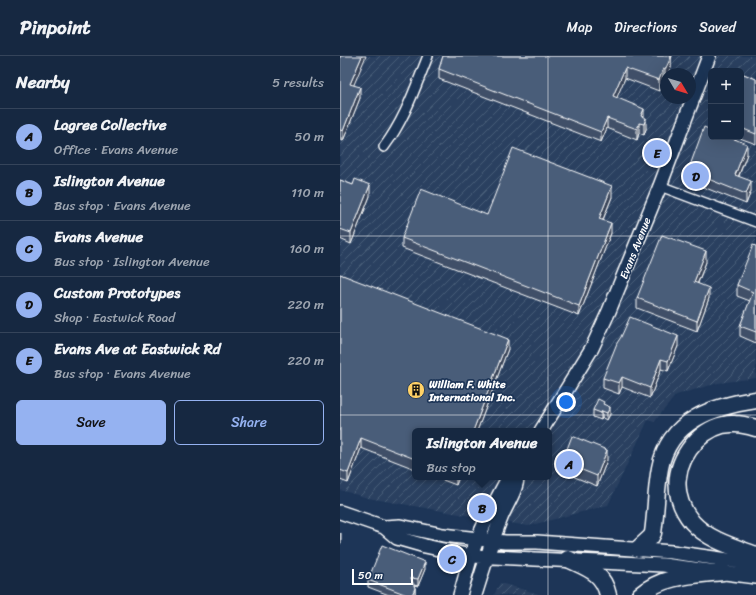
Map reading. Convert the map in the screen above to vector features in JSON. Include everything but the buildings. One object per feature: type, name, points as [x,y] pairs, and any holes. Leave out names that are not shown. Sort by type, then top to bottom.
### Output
[{"type":"highway","points":[[638,549],[654,533],[660,468],[668,446],[673,438],[695,418],[706,412],[737,403],[756,400]]},
{"type":"highway","points":[[756,428],[735,424],[722,425],[712,428],[701,436],[688,449],[682,459],[678,472],[677,485],[679,499],[692,522],[716,540],[756,555]]},
{"type":"highway","points":[[568,559],[598,574],[606,584],[608,595]]},
{"type":"highway","points":[[640,595],[659,582],[682,576],[723,572]]},
{"type":"main road","name":"Evans Avenue","points":[[543,428],[592,348],[611,307],[660,186],[709,56]]},
{"type":"main road","points":[[460,595],[471,556],[492,508],[507,480]]},
{"type":"main road","points":[[475,595],[493,540],[517,480]]},
{"type":"main road","points":[[340,512],[384,527],[397,538],[471,556],[568,559],[664,565],[723,572],[755,572]]},
{"type":"main road","points":[[384,527],[400,526],[478,539],[672,552],[755,572]]},
{"type":"street","points":[[384,147],[405,114],[428,56]]},
{"type":"street","points":[[660,186],[756,222]]},
{"type":"shaded area","points":[[340,56],[756,56],[756,378],[718,383],[676,395],[654,422],[648,420],[608,505],[528,526],[368,498],[340,490]]},
{"type":"shaded area","points":[[500,583],[542,595],[494,595]]},
{"type":"place","name":"Evans Ave at Eastwick Rd","points":[[657,153]]},
{"type":"place","name":"Custom Prototypes","points":[[696,176]]},
{"type":"place","name":"William F. White International Inc.","points":[[416,390]]},
{"type":"place","name":"Lagree Collective","points":[[569,464]]},
{"type":"place","name":"Islington Avenue","points":[[482,508]]},
{"type":"place","name":"Evans Avenue","points":[[452,559]]}]
